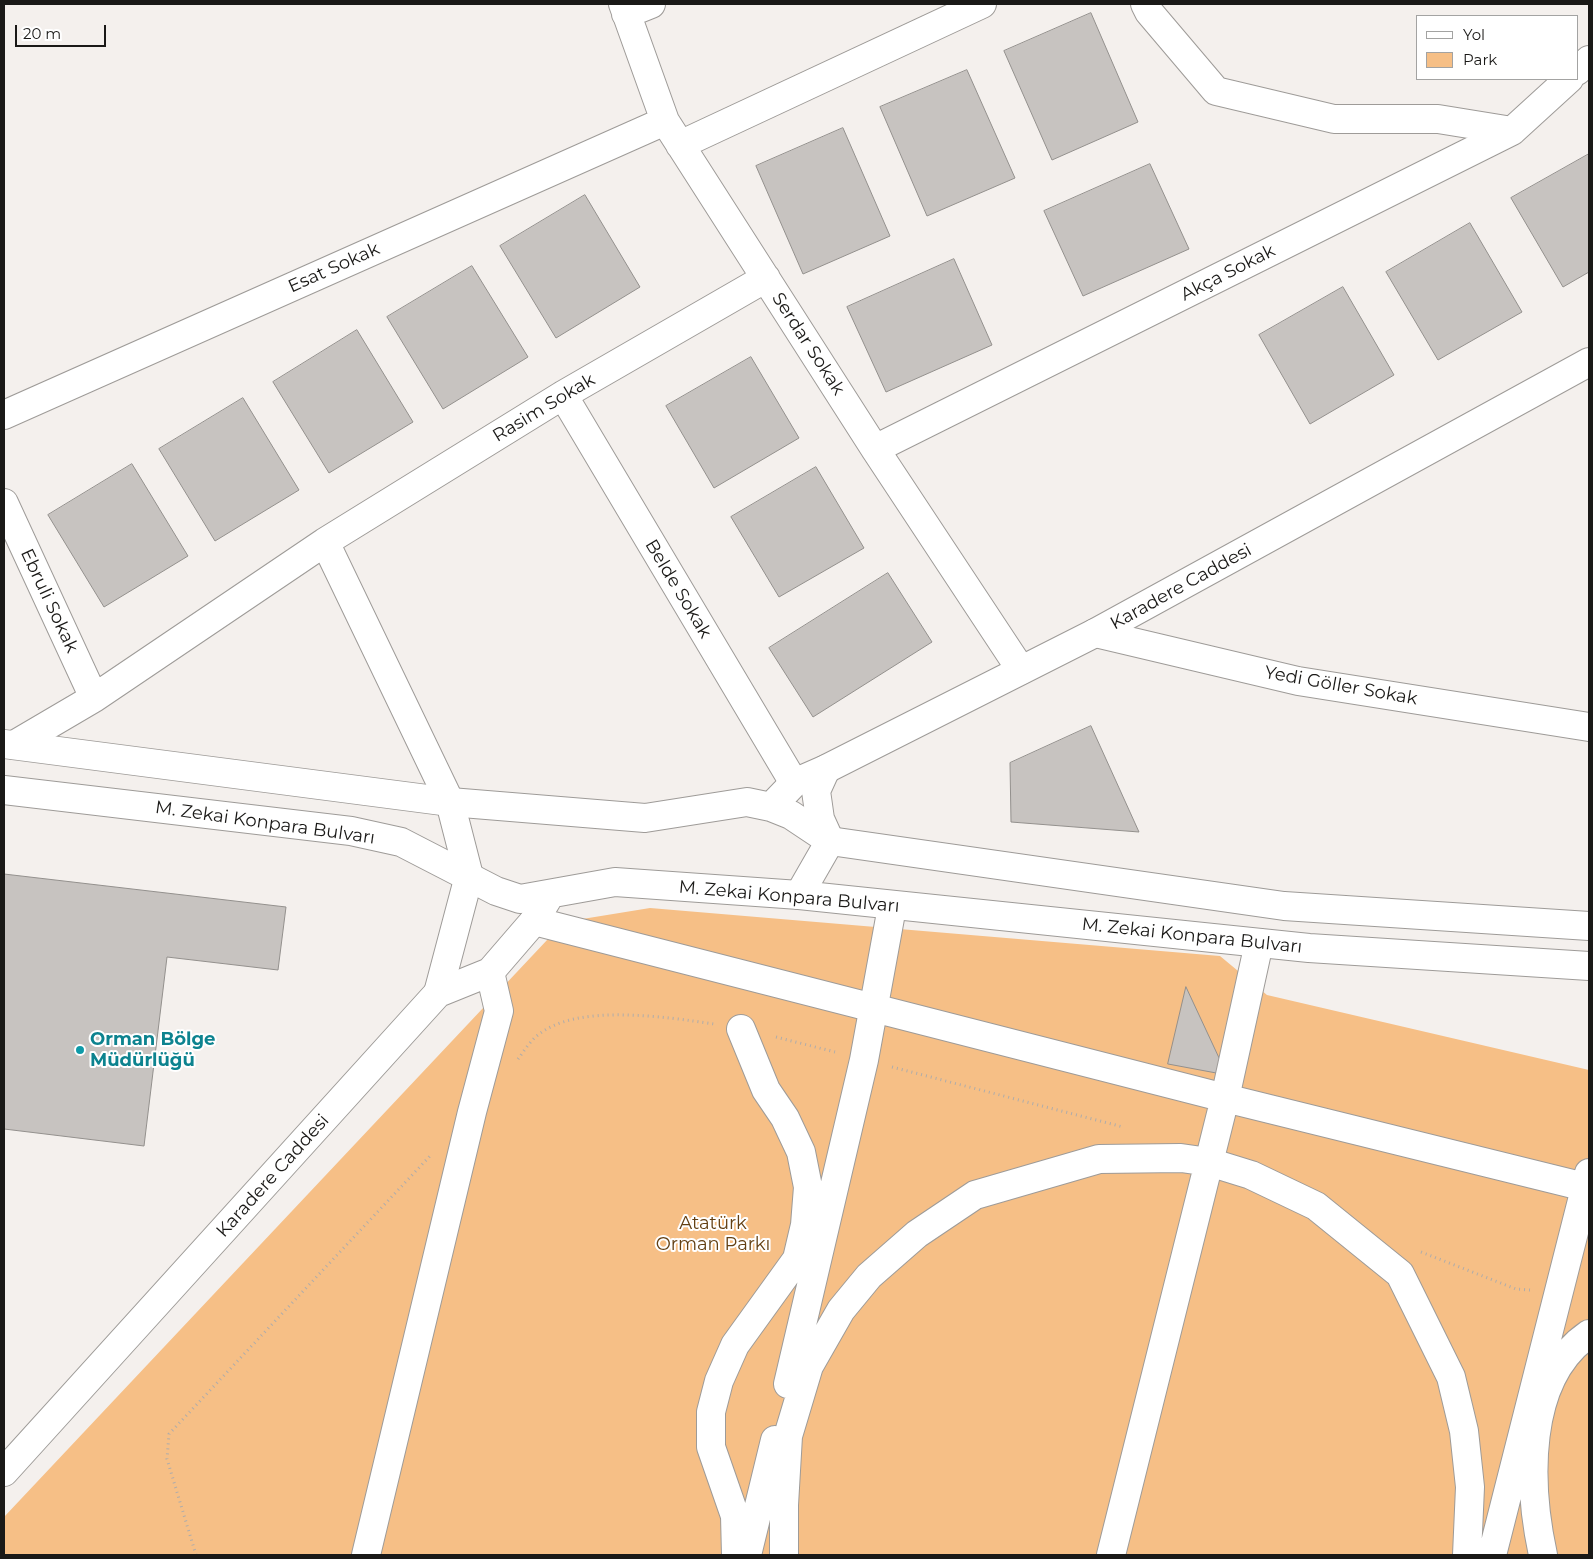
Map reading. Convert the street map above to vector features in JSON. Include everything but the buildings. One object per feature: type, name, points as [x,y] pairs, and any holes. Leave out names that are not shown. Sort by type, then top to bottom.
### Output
[{"type":"street","points":[[624,9],[651,4]]},
{"type":"street","points":[[680,145],[982,4]]},
{"type":"street","points":[[1145,4],[1149,12],[1216,91],[1334,119],[1438,118],[1512,131]]},
{"type":"street","name":"Serdar Sokak","points":[[624,9],[665,121],[875,449],[1021,670]]},
{"type":"street","points":[[1578,70],[1589,60]]},
{"type":"street","name":"Akça Sokak","points":[[875,449],[1512,131],[1568,80]]},
{"type":"street","name":"Esat Sokak","points":[[4,415],[665,121]]},
{"type":"street","name":"Rasim Sokak","points":[[9,745],[94,698],[325,542],[563,395],[766,278]]},
{"type":"street","name":"Karadere Caddesi","points":[[771,806],[794,783],[826,769],[1095,633],[1589,362]]},
{"type":"street","name":"Belde Sokak","points":[[563,395],[794,783]]},
{"type":"street","name":"Ebruli Sokak","points":[[4,503],[94,698]]},
{"type":"street","points":[[325,542],[450,802],[469,876],[438,993]]},
{"type":"street","name":"Yedi Göller Sokak","points":[[1095,633],[1298,681],[1589,727]]},
{"type":"street","points":[[9,745],[450,802],[645,818],[747,802],[771,806],[791,815],[830,841],[1284,906],[1589,926]]},
{"type":"street","points":[[826,769],[816,791],[820,819],[830,841]]},
{"type":"street","name":"M. Zekai Konpara Bulvarı","points":[[4,790],[351,831],[401,842],[496,891],[520,899],[550,896],[615,882],[799,896],[1259,943],[1589,966]]},
{"type":"street","points":[[799,896],[830,841]]},
{"type":"street","name":"Karadere Caddesi","points":[[4,1472],[438,993],[490,972],[534,921],[550,896]]},
{"type":"street","points":[[747,1555],[860,1080],[892,907]]},
{"type":"street","points":[[534,921],[1225,1098],[1588,1183],[1492,1555]]},
{"type":"street","points":[[1111,1555],[1225,1098],[1259,943]]},
{"type":"street","points":[[366,1555],[470,1121],[499,1011],[490,972]]},
{"type":"street","points":[[736,1555],[735,1516],[711,1447],[711,1412],[719,1381],[735,1345],[797,1259],[805,1225],[808,1187],[801,1152],[785,1118],[766,1090],[741,1029]]},
{"type":"street","points":[[784,1555],[784,1505],[788,1436],[809,1366],[841,1310],[869,1276],[917,1234],[975,1194],[1099,1159],[1181,1158],[1209,1162],[1250,1175],[1316,1206],[1400,1274],[1451,1377],[1464,1431],[1470,1487],[1467,1555]]},
{"type":"street","points":[[1543,1555],[1532,1487],[1540,1404],[1554,1370],[1589,1334]]},
{"type":"path","points":[[169,1434],[168,1459],[196,1555]]},
{"type":"green space","name":"Atatürk Orman Parkı","points":[[650,908],[1220,956],[1267,995],[1589,1070],[1589,1555],[4,1555],[4,1517],[564,922]]},
{"type":"place","name":"Orman Bölge Müdürlüğü","points":[[80,1050]]}]
